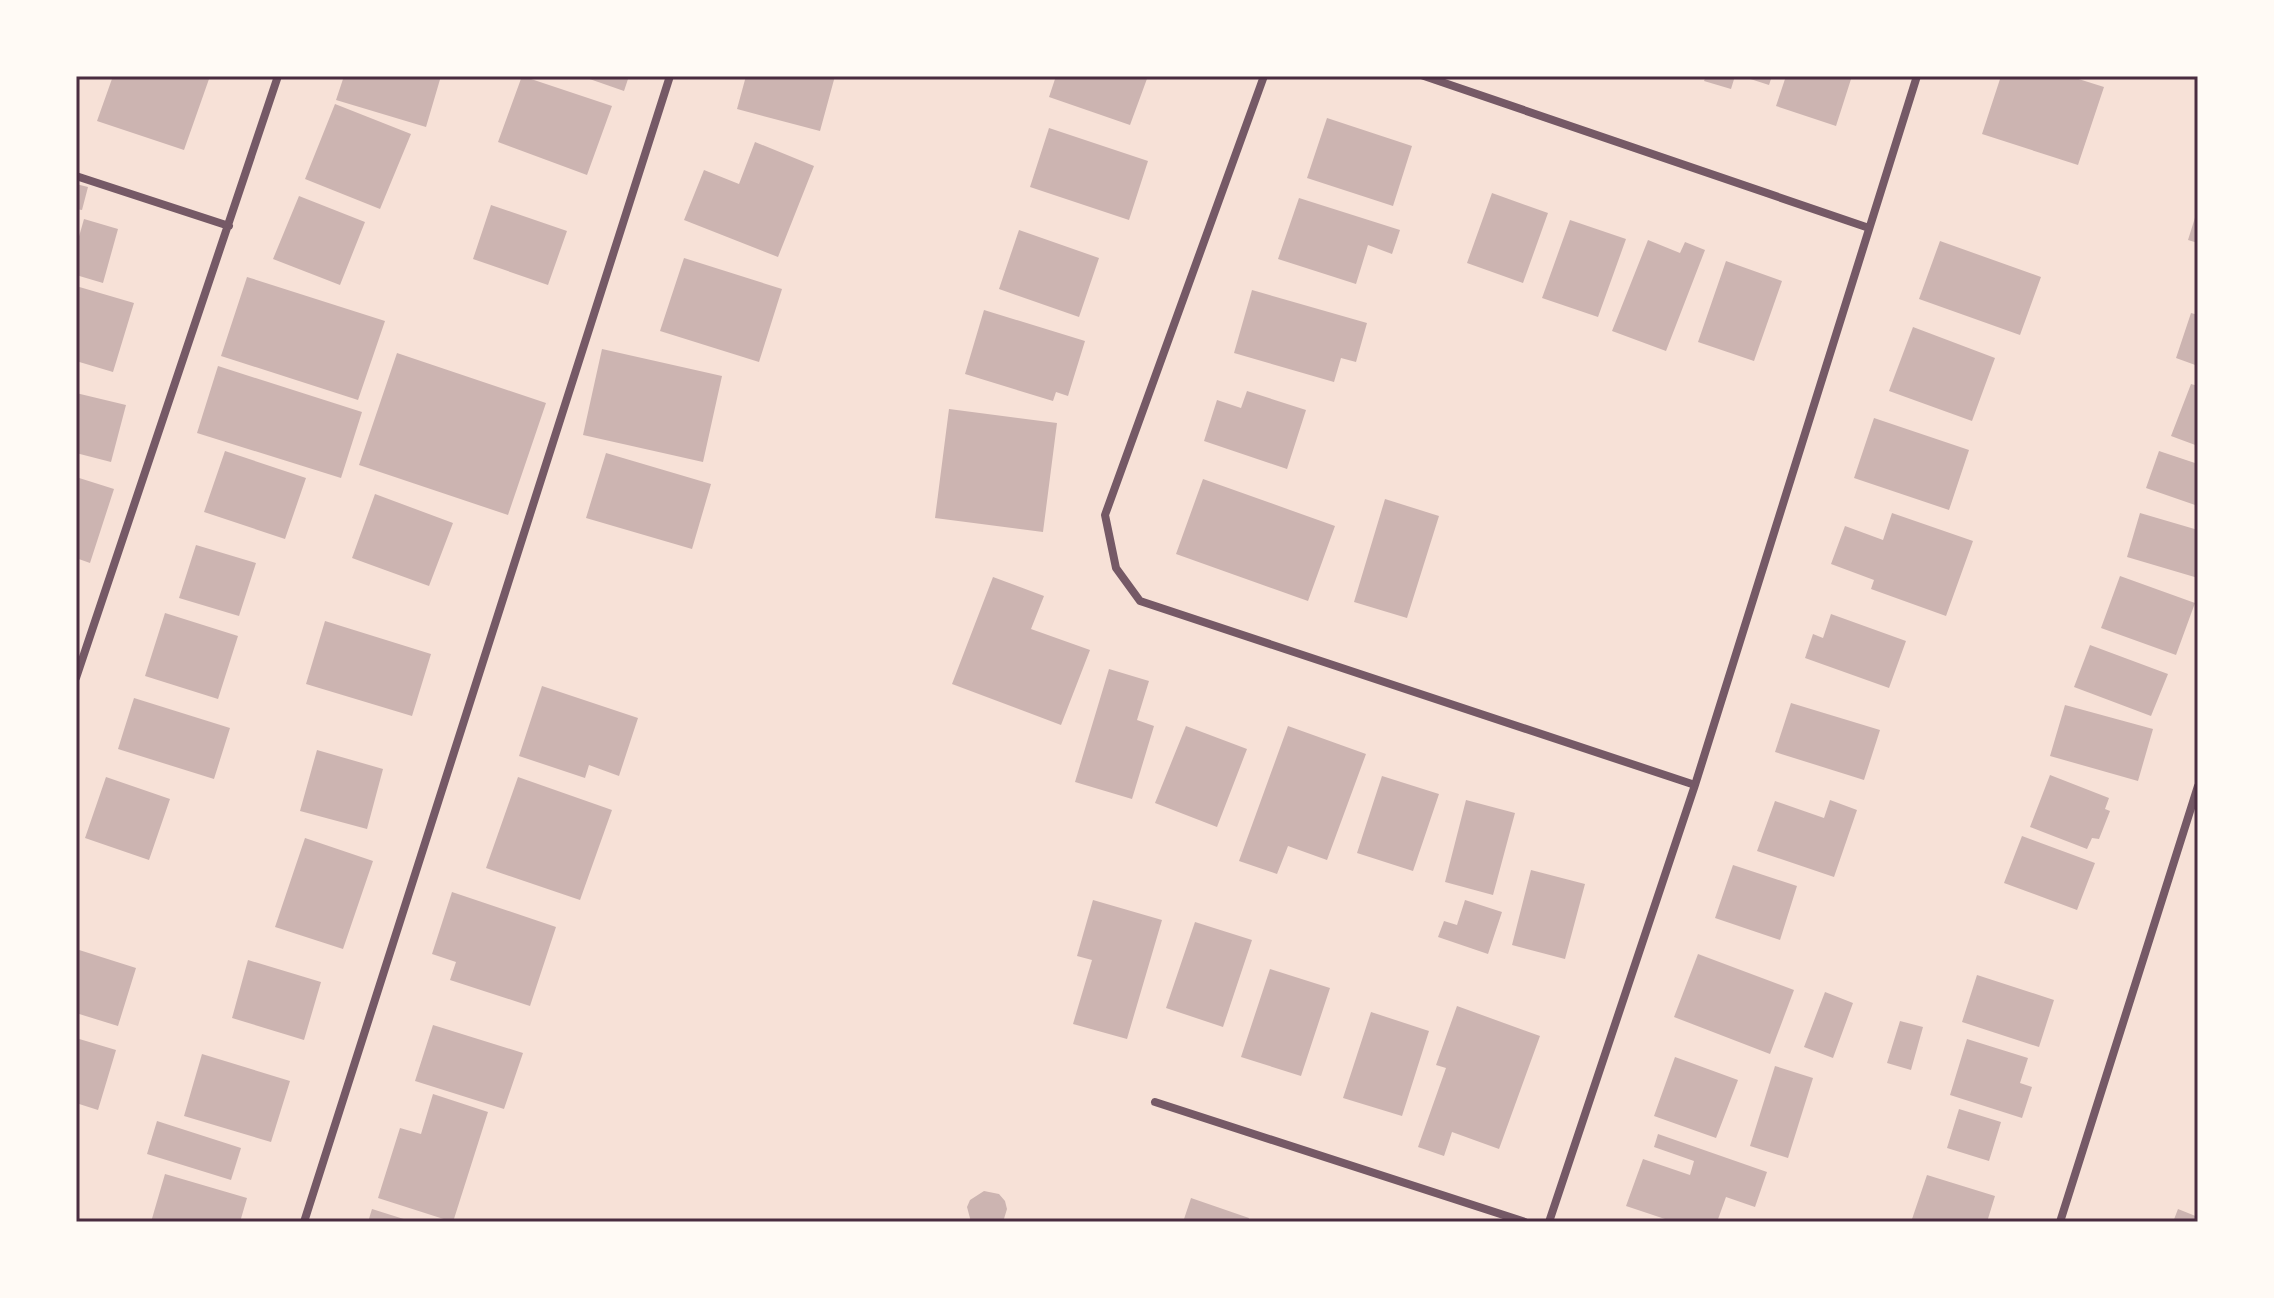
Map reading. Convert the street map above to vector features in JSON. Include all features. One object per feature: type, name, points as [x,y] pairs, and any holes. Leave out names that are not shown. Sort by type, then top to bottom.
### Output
[{"type":"street","points":[[76,678],[278,76]]},
{"type":"street","points":[[304,1222],[670,76]]},
{"type":"street","points":[[1264,76],[1105,515],[1116,568],[1140,601],[1695,785]]},
{"type":"street","points":[[1424,76],[1869,228]]},
{"type":"street","points":[[1549,1222],[1695,785],[1917,76]]},
{"type":"street","points":[[76,176],[229,226]]},
{"type":"street","points":[[2060,1222],[2198,786]]},
{"type":"street","points":[[1155,1102],[1525,1222]]},
{"type":"building","points":[[113,76],[199,76],[209,79],[184,150],[97,121]]},
{"type":"building","points":[[344,76],[441,76],[426,127],[336,100]]},
{"type":"building","points":[[522,76],[612,106],[587,175],[498,142]]},
{"type":"building","points":[[581,76],[629,76],[624,91]]},
{"type":"building","points":[[746,76],[835,76],[820,131],[737,109]]},
{"type":"building","points":[[1056,76],[1148,76],[1130,125],[1049,97]]},
{"type":"building","points":[[1706,76],[1735,76],[1731,89],[1704,81]]},
{"type":"building","points":[[1741,76],[1772,76],[1769,85]]},
{"type":"building","points":[[1786,76],[1852,76],[1836,126],[1776,106]]},
{"type":"building","points":[[2001,76],[2069,76],[2104,87],[2078,165],[1982,134]]},
{"type":"building","points":[[335,104],[411,134],[380,209],[305,179]]},
{"type":"building","points":[[1327,118],[1412,146],[1393,206],[1307,178]]},
{"type":"building","points":[[1049,128],[1148,161],[1129,220],[1030,187]]},
{"type":"building","points":[[755,142],[814,166],[778,257],[684,220],[704,170],[739,184]]},
{"type":"building","points":[[76,184],[88,187],[82,210],[76,209]]},
{"type":"building","points":[[1492,193],[1548,213],[1523,283],[1467,263]]},
{"type":"building","points":[[299,196],[365,222],[340,285],[273,259]]},
{"type":"building","points":[[1299,198],[1400,230],[1392,254],[1368,245],[1356,284],[1278,259]]},
{"type":"building","points":[[491,205],[567,231],[548,285],[473,259]]},
{"type":"building","points":[[2198,208],[2198,243],[2188,240]]},
{"type":"building","points":[[84,219],[118,229],[103,283],[76,275],[76,247]]},
{"type":"building","points":[[1570,220],[1626,239],[1598,317],[1542,298]]},
{"type":"building","points":[[1019,230],[1099,258],[1079,317],[999,289]]},
{"type":"building","points":[[1648,240],[1680,253],[1685,242],[1705,250],[1666,351],[1612,331]]},
{"type":"building","points":[[1940,241],[2041,277],[2020,335],[1919,299]]},
{"type":"building","points":[[684,258],[782,289],[759,362],[660,331]]},
{"type":"building","points":[[1726,261],[1782,281],[1754,361],[1698,342]]},
{"type":"building","points":[[247,277],[385,321],[358,400],[221,356]]},
{"type":"building","points":[[76,286],[134,303],[113,372],[76,361]]},
{"type":"building","points":[[1252,290],[1367,323],[1356,362],[1341,358],[1334,382],[1234,353]]},
{"type":"building","points":[[984,310],[1085,341],[1068,396],[1056,392],[1053,401],[965,374]]},
{"type":"building","points":[[2191,313],[2198,315],[2198,366],[2176,358]]},
{"type":"building","points":[[1913,327],[1995,358],[1972,421],[1889,391]]},
{"type":"building","points":[[602,349],[722,376],[703,462],[583,435]]},
{"type":"building","points":[[397,353],[546,403],[508,515],[359,465]]},
{"type":"building","points":[[218,366],[362,412],[341,478],[197,433]]},
{"type":"building","points":[[2191,384],[2198,386],[2198,446],[2171,436]]},
{"type":"building","points":[[1247,391],[1306,410],[1287,469],[1204,441],[1217,400],[1241,408]]},
{"type":"building","points":[[76,393],[126,405],[111,462],[76,453]]},
{"type":"building","points":[[949,409],[1057,423],[1043,532],[935,518]]},
{"type":"building","points":[[1874,418],[1969,450],[1949,510],[1854,478]]},
{"type":"building","points":[[225,451],[306,478],[285,539],[204,512]]},
{"type":"building","points":[[2159,451],[2198,464],[2198,506],[2146,488]]},
{"type":"building","points":[[606,453],[711,484],[692,549],[586,518]]},
{"type":"building","points":[[76,477],[114,489],[90,563],[76,558]]},
{"type":"building","points":[[1203,479],[1335,526],[1308,601],[1176,554]]},
{"type":"building","points":[[375,494],[453,523],[429,586],[352,558]]},
{"type":"building","points":[[1385,499],[1439,516],[1407,618],[1354,602]]},
{"type":"building","points":[[1892,513],[1973,541],[1946,616],[1871,589],[1874,580],[1831,564],[1845,526],[1883,540]]},
{"type":"building","points":[[2140,513],[2198,530],[2198,578],[2127,557]]},
{"type":"building","points":[[196,545],[256,563],[239,616],[179,598]]},
{"type":"building","points":[[2120,576],[2195,603],[2176,655],[2101,628]]},
{"type":"building","points":[[993,577],[1044,596],[1031,629],[1090,650],[1061,725],[952,684]]},
{"type":"building","points":[[165,613],[238,636],[218,699],[145,676]]},
{"type":"building","points":[[1831,614],[1906,641],[1889,688],[1805,658],[1813,634],[1823,638]]},
{"type":"building","points":[[325,621],[431,654],[412,716],[306,684]]},
{"type":"building","points":[[2090,645],[2168,674],[2151,716],[2074,687]]},
{"type":"building","points":[[1109,669],[1149,681],[1137,720],[1154,726],[1132,799],[1075,782]]},
{"type":"building","points":[[542,686],[638,718],[619,776],[589,765],[585,778],[519,756]]},
{"type":"building","points":[[134,698],[230,728],[214,779],[118,749]]},
{"type":"building","points":[[1791,703],[1880,730],[1864,780],[1775,752]]},
{"type":"building","points":[[2065,705],[2153,729],[2138,781],[2050,756]]},
{"type":"building","points":[[1186,726],[1247,749],[1217,827],[1155,803]]},
{"type":"building","points":[[1288,726],[1366,754],[1327,860],[1288,846],[1277,874],[1239,861]]},
{"type":"building","points":[[317,750],[383,769],[367,829],[300,811]]},
{"type":"building","points":[[2050,775],[2109,798],[2105,809],[2110,811],[2099,839],[2092,838],[2087,849],[2030,827]]},
{"type":"building","points":[[1382,776],[1439,794],[1413,871],[1357,853]]},
{"type":"building","points":[[106,777],[170,799],[149,860],[85,838]]},
{"type":"building","points":[[518,777],[612,810],[580,900],[486,868]]},
{"type":"building","points":[[1466,800],[1515,813],[1493,895],[1445,882]]},
{"type":"building","points":[[1830,800],[1857,810],[1834,877],[1757,851],[1775,801],[1824,818]]},
{"type":"building","points":[[2022,836],[2095,863],[2077,910],[2004,883]]},
{"type":"building","points":[[305,838],[373,861],[343,949],[275,927]]},
{"type":"building","points":[[1733,865],[1797,886],[1780,940],[1715,918]]},
{"type":"building","points":[[1531,870],[1585,884],[1565,959],[1512,945]]},
{"type":"building","points":[[452,892],[556,927],[530,1006],[450,980],[456,962],[432,954]]},
{"type":"building","points":[[1093,900],[1162,920],[1127,1039],[1073,1024],[1092,960],[1077,956]]},
{"type":"building","points":[[1465,900],[1502,912],[1488,954],[1438,937],[1444,921],[1457,925]]},
{"type":"building","points":[[1195,922],[1252,940],[1223,1027],[1166,1008]]},
{"type":"building","points":[[76,949],[136,968],[118,1026],[76,1013]]},
{"type":"building","points":[[1698,954],[1794,990],[1770,1054],[1674,1017]]},
{"type":"building","points":[[248,960],[321,982],[304,1040],[232,1018]]},
{"type":"building","points":[[1270,969],[1330,988],[1301,1076],[1241,1057]]},
{"type":"building","points":[[1977,975],[2054,1000],[2039,1047],[1962,1022]]},
{"type":"building","points":[[1825,992],[1853,1003],[1833,1058],[1804,1047]]},
{"type":"building","points":[[1457,1006],[1540,1036],[1499,1149],[1452,1132],[1444,1156],[1418,1147],[1446,1068],[1436,1065]]},
{"type":"building","points":[[1371,1012],[1429,1031],[1402,1116],[1343,1098]]},
{"type":"building","points":[[1900,1021],[1923,1027],[1911,1070],[1887,1063]]},
{"type":"building","points":[[433,1025],[523,1053],[504,1109],[415,1081]]},
{"type":"building","points":[[76,1038],[116,1050],[98,1110],[76,1103]]},
{"type":"building","points":[[1967,1039],[2028,1058],[2020,1083],[2032,1087],[2022,1118],[1950,1095]]},
{"type":"building","points":[[202,1054],[290,1081],[271,1142],[184,1116]]},
{"type":"building","points":[[1675,1057],[1738,1080],[1716,1138],[1654,1116]]},
{"type":"building","points":[[1775,1066],[1813,1078],[1788,1158],[1750,1146]]},
{"type":"building","points":[[433,1094],[488,1112],[453,1222],[378,1198],[400,1128],[421,1134]]},
{"type":"building","points":[[1959,1109],[2001,1122],[1989,1161],[1947,1148]]},
{"type":"building","points":[[157,1121],[241,1148],[231,1180],[147,1154]]},
{"type":"building","points":[[1658,1134],[1767,1172],[1755,1207],[1726,1197],[1717,1222],[1674,1222],[1626,1206],[1643,1159],[1690,1175],[1694,1161],[1654,1147]]},
{"type":"building","points":[[165,1174],[247,1198],[240,1222],[151,1222]]},
{"type":"building","points":[[1927,1175],[1995,1196],[1987,1222],[1911,1222]]},
{"type":"building","points":[[984,1191],[999,1194],[1005,1201],[1007,1209],[1003,1222],[971,1222],[967,1207],[970,1200]]},
{"type":"building","points":[[1191,1198],[1249,1218],[1248,1222],[1183,1222]]},
{"type":"building","points":[[372,1209],[410,1221],[410,1222],[368,1222]]},
{"type":"building","points":[[2178,1209],[2198,1217],[2198,1222],[2173,1222]]}]
